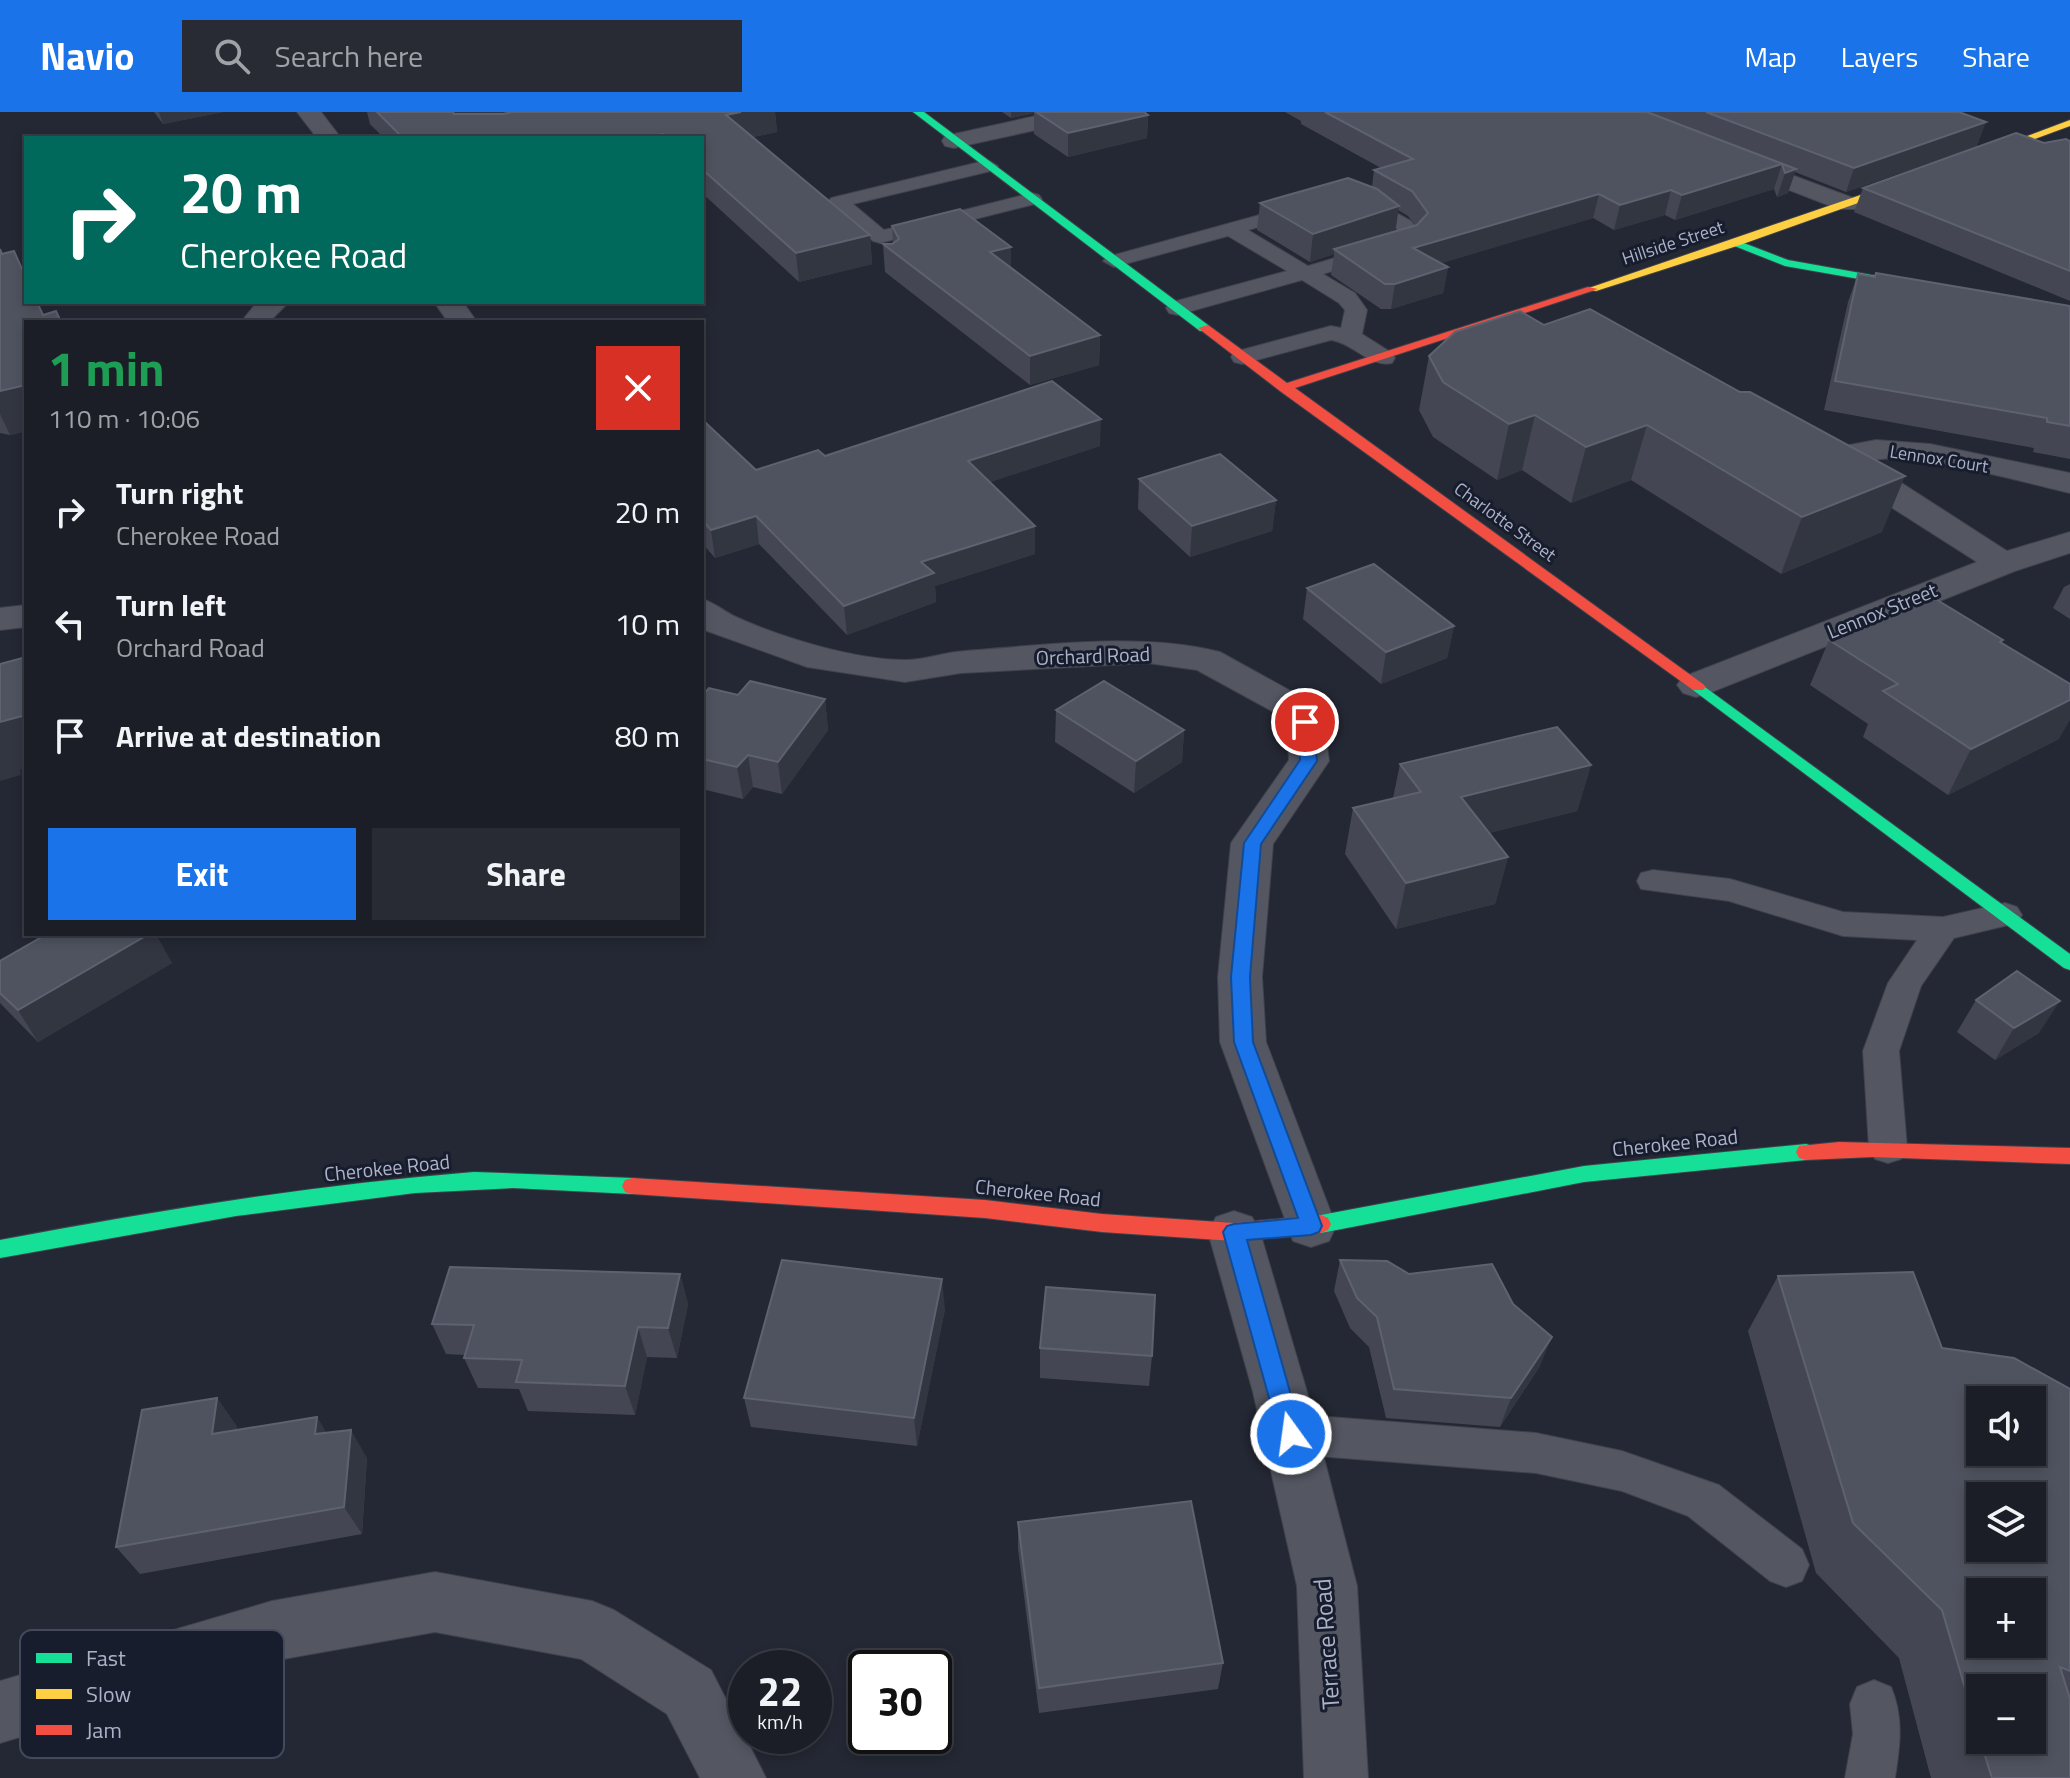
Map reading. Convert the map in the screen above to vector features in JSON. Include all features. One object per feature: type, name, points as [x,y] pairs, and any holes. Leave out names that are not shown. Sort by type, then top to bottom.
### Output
[{"type":"street","points":[[309,112],[327,136]]},
{"type":"street","name":"Charlotte Street","points":[[918,112],[1242,357],[1696,685],[2070,963]]},
{"type":"street","points":[[954,141],[1087,112]]},
{"type":"street","name":"Hillside Street","points":[[1284,388],[1736,243],[2070,123]]},
{"type":"street","points":[[1713,152],[1847,204]]},
{"type":"street","points":[[1736,243],[1785,263],[1935,289]]},
{"type":"street","points":[[256,320],[272,304]]},
{"type":"street","name":"Lennox Court","points":[[2003,564],[1858,472],[1853,462],[1855,453],[1868,449],[1910,450],[2070,483]]},
{"type":"street","name":"Lennox Street","points":[[1696,685],[2003,564],[2070,542]]},
{"type":"street","points":[[0,619],[24,616]]},
{"type":"street","name":"Orchard Road","points":[[708,621],[820,659],[905,671],[961,662],[1148,652],[1207,660],[1294,708],[1305,722],[1309,761],[1252,843],[1240,977],[1243,1042],[1311,1226]]},
{"type":"street","name":"Cherokee Road","points":[[0,1249],[141,1223],[338,1195],[477,1180],[669,1188],[985,1209],[1102,1223],[1234,1232],[1311,1226],[1584,1174],[1854,1147],[2025,1158],[2070,1156]]},
{"type":"street","name":"Terrace Road","points":[[1234,1232],[1291,1434],[1327,1586],[1336,1778]]},
{"type":"street","points":[[278,1630],[435,1602],[592,1631],[689,1692],[734,1778]]},
{"type":"street","points":[[0,1712],[20,1706]]},
{"type":"lane","points":[[988,166],[838,202],[881,247],[1032,199]]},
{"type":"lane","points":[[1114,261],[1233,230],[1344,196],[1361,199],[1404,225],[1412,236],[1405,243],[1177,308]]},
{"type":"lane","points":[[1233,230],[1347,298],[1356,310],[1350,336]]},
{"type":"lane","points":[[1242,357],[1331,333],[1350,336],[1384,358]]},
{"type":"lane","points":[[1653,881],[1730,890],[1843,924],[1943,929],[2005,915]]},
{"type":"lane","points":[[1888,1148],[1881,1051],[1905,983],[1943,929]]},
{"type":"lane","points":[[1291,1434],[1536,1453],[1622,1471],[1703,1500],[1786,1565]]},
{"type":"lane","points":[[1870,1778],[1877,1734],[1874,1704]]},
{"type":"building","points":[[377,112],[741,112],[726,115],[870,235],[796,253],[704,171],[704,136],[401,136]]},
{"type":"building","points":[[1036,112],[1144,112],[1148,115],[1068,133]]},
{"type":"building","points":[[1325,112],[1647,112],[1796,169],[1785,173],[1782,164],[1682,195],[1671,190],[1620,205],[1599,194],[1413,248],[1448,267],[1395,284],[1385,284],[1334,249],[1417,225],[1428,213],[1412,191],[1374,170],[1413,159]]},
{"type":"building","points":[[1706,112],[1959,112],[1986,122],[1854,168]]},
{"type":"building","points":[[2016,133],[2044,143],[2070,141],[2070,271],[1863,188]]},
{"type":"building","points":[[1348,178],[1377,189],[1399,206],[1313,234],[1260,203]]},
{"type":"building","points":[[960,209],[1011,247],[990,252],[1100,335],[1030,356],[883,244],[892,244],[899,239],[892,226]]},
{"type":"building","points":[[0,249],[2,254],[14,251],[24,274],[24,304],[38,304],[43,315],[56,311],[60,320],[24,320],[24,385],[0,391]]},
{"type":"building","points":[[1876,273],[2070,306],[2070,426],[2047,422],[2047,418],[1835,381],[1858,274],[1875,277]]},
{"type":"building","points":[[1590,309],[1740,392],[1750,392],[1905,476],[1802,517],[1647,425],[1586,447],[1535,415],[1509,424],[1443,382],[1429,356],[1455,332],[1520,311],[1544,325]]},
{"type":"building","points":[[1052,381],[1101,419],[968,461],[1035,526],[921,562],[934,573],[844,606],[756,516],[711,530],[704,522],[704,424],[756,470],[818,450],[825,456]]},
{"type":"building","points":[[1220,454],[1276,500],[1192,526],[1139,479]]},
{"type":"building","points":[[1374,564],[1454,626],[1386,652],[1307,588]]},
{"type":"building","points":[[1929,595],[2070,684],[2070,700],[1971,749],[1883,691],[1898,684],[1829,640]]},
{"type":"building","points":[[24,658],[24,716],[0,722],[0,664]]},
{"type":"building","points":[[750,681],[825,699],[778,762],[748,755],[737,767],[704,759],[704,694],[709,688],[738,695]]},
{"type":"building","points":[[1104,681],[1184,730],[1136,761],[1056,710]]},
{"type":"building","points":[[1557,727],[1591,765],[1461,797],[1508,857],[1406,883],[1353,808],[1421,792],[1400,764]]},
{"type":"building","points":[[44,936],[146,936],[18,1010],[0,993],[0,961]]},
{"type":"building","points":[[2017,971],[2060,1001],[2014,1028],[1976,1000]]},
{"type":"building","points":[[782,1260],[942,1279],[914,1418],[744,1398]]},
{"type":"building","points":[[1340,1260],[1387,1261],[1409,1274],[1492,1264],[1513,1304],[1552,1337],[1511,1398],[1394,1389],[1377,1317],[1357,1298]]},
{"type":"building","points":[[450,1267],[680,1274],[668,1328],[638,1327],[625,1386],[516,1382],[522,1360],[464,1358],[474,1325],[432,1324]]},
{"type":"building","points":[[1913,1272],[1942,1348],[2014,1358],[2070,1389],[2070,1671],[2060,1667],[2070,1699],[2070,1778],[1992,1778],[1984,1754],[2046,1754],[2046,1674],[1966,1674],[1966,1691],[1942,1610],[1853,1523],[1778,1276]]},
{"type":"building","points":[[1046,1287],[1155,1295],[1152,1356],[1040,1348]]},
{"type":"building","points":[[217,1398],[212,1434],[317,1417],[315,1434],[351,1430],[344,1507],[116,1547],[142,1410]]},
{"type":"building","points":[[1191,1501],[1223,1663],[1039,1688],[1018,1522]]},
{"type":"traffic: fast","points":[[918,112],[1204,328]]},
{"type":"traffic: fast","points":[[1736,243],[1785,263],[1916,286]]},
{"type":"traffic: fast","points":[[1698,687],[2070,963]]},
{"type":"traffic: fast","points":[[1321,1224],[1584,1174],[1806,1152]]},
{"type":"traffic: fast","points":[[0,1249],[236,1207],[415,1185],[513,1179],[632,1186]]},
{"type":"traffic: slow","points":[[1974,158],[2070,123]]},
{"type":"traffic: slow","points":[[1592,289],[1736,243],[1913,180]]},
{"type":"traffic: jam","points":[[1284,388],[1592,289]]},
{"type":"traffic: jam","points":[[1204,328],[1698,687]]},
{"type":"traffic: jam","points":[[1806,1152],[1872,1149],[2070,1156]]},
{"type":"traffic: jam","points":[[632,1186],[985,1209],[1102,1223],[1234,1232],[1321,1224]]},
{"type":"route","points":[[1291,1434],[1234,1232],[1311,1226],[1243,1042],[1240,977],[1252,843],[1309,761],[1305,722]]}]
